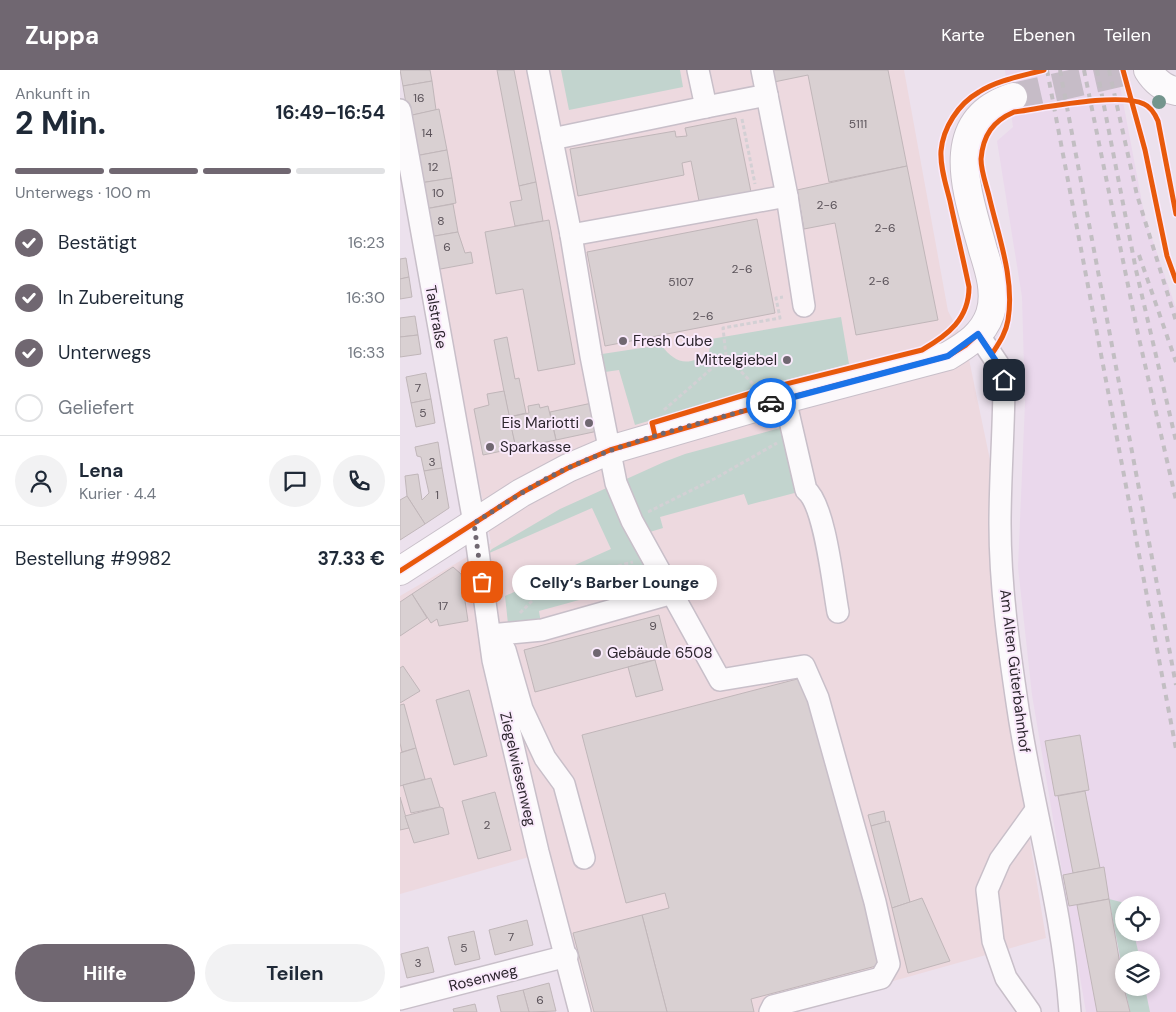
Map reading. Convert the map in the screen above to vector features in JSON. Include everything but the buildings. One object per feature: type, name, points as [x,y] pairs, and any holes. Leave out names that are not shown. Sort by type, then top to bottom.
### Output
[{"type":"main road","points":[[1136,70],[1152,76],[1175,94]]},
{"type":"main road","points":[[400,571],[474,523],[568,468],[610,450],[785,399],[948,356],[978,334],[990,313],[992,295],[990,273],[967,179],[964,150],[972,126],[979,116],[1000,101],[1013,96]]},
{"type":"street","points":[[538,70],[572,235],[591,356],[616,483],[632,520],[720,680],[804,666],[818,698],[877,911],[889,964],[881,978],[774,1006],[770,1012]]},
{"type":"street","points":[[698,70],[706,108]]},
{"type":"street","points":[[762,70],[787,196],[803,300]]},
{"type":"street","points":[[552,139],[767,95]]},
{"type":"street","name":"Talstraße","points":[[400,110],[474,523]]},
{"type":"street","points":[[572,235],[787,196]]},
{"type":"street","name":"Am Alten Güterbahnhof","points":[[978,334],[998,364],[1004,380],[1000,523],[1001,565],[1018,708],[1056,908],[1068,982],[1070,1012]]},
{"type":"street","points":[[785,399],[806,490],[814,496],[822,524],[838,612]]},
{"type":"street","name":"Ziegelwiesenweg","points":[[474,523],[493,660],[536,843],[580,1012]]},
{"type":"street","points":[[489,630],[542,630],[673,594]]},
{"type":"street","points":[[489,630],[505,650],[522,709],[545,758],[564,784],[584,858]]},
{"type":"street","points":[[1030,1012],[1006,978],[993,940],[987,890],[1000,860],[1036,810]]},
{"type":"street","name":"Rosenweg","points":[[400,999],[566,956]]},
{"type":"path","points":[[739,102],[759,202]]},
{"type":"path","points":[[758,391],[754,383],[726,356],[723,328],[780,318],[776,298],[803,300]]},
{"type":"path","points":[[659,415],[726,356]]},
{"type":"path","points":[[632,520],[724,474],[793,433]]},
{"type":"path","points":[[489,630],[514,619],[537,596],[606,569],[653,557]]},
{"type":"shaded area","points":[[406,70],[904,70],[948,311],[966,345],[990,460],[990,522],[1004,685],[1046,938],[783,1012],[585,1012],[543,853],[400,894],[400,596],[491,543],[458,376]]},
{"type":"shaded area","points":[[561,70],[680,70],[683,87],[569,110]]},
{"type":"shaded area","points":[[1005,70],[1117,70],[1145,218],[1176,308],[1176,1012],[1086,1012],[1032,695],[1018,567],[1025,403],[1022,297],[997,141],[1013,127]]},
{"type":"shaded area","points":[[841,317],[849,364],[782,381],[635,425],[619,370],[605,372],[602,354],[661,345],[677,360],[689,361],[702,357],[709,352],[711,339]]},
{"type":"shaded area","points":[[791,425],[806,490],[748,505],[744,494],[660,517],[663,528],[640,535],[663,577],[539,611],[542,630],[509,633],[505,596],[611,549],[592,508],[487,554],[492,549],[560,509],[664,462],[685,454]]},
{"type":"shaded area","points":[[1109,899],[1115,900],[1115,931]]},
{"type":"shaded area","points":[[1117,941],[1136,941],[1138,951],[1119,951]]},
{"type":"shaded area","points":[[1127,996],[1147,996],[1150,1012],[1130,1012]]},
{"type":"tunnel","points":[[1013,97],[1128,71]]},
{"type":"railway","points":[[1047,70],[1176,749]]},
{"type":"railway","points":[[1060,70],[1176,685]]},
{"type":"railway","points":[[1084,70],[1138,334],[1176,500]]},
{"type":"railway","points":[[1097,70],[1136,270],[1176,441]]},
{"type":"railway","points":[[1109,70],[1137,195],[1176,321]]},
{"type":"railway","points":[[1139,255],[1176,362]]},
{"type":"cycle path","points":[[655,436],[652,423],[758,391],[922,350],[948,332],[961,317],[968,298],[969,287],[942,170],[942,142],[948,125],[964,103],[979,92],[1002,81],[1044,70]]},
{"type":"cycle path","points":[[1123,70],[1145,150],[1167,256],[1176,281]]},
{"type":"cycle path","points":[[400,571],[521,493],[568,468],[610,450],[785,399],[948,356],[966,345],[978,334],[992,354],[1002,338],[1007,325],[1010,304],[1004,257],[981,159],[984,143],[990,130],[1000,120],[1014,112],[1100,100],[1132,101],[1146,105],[1158,121],[1176,214]]},
{"type":"way so far","points":[[482,582],[474,523],[568,468],[610,450],[771,403]]},
{"type":"place","name":"Fresh Cube","points":[[623,341]]},
{"type":"place","name":"Mittelgiebel","points":[[787,360]]},
{"type":"place","name":"Eis Mariotti","points":[[589,423]]},
{"type":"place","name":"Sparkasse","points":[[490,447]]},
{"type":"place","name":"Celly‘s Barber Lounge","points":[[482,582]]},
{"type":"place","name":"Gebäude 6508","points":[[597,653]]},
{"type":"route","points":[[771,403],[948,356],[966,345],[978,334],[998,364],[1004,380]]}]
